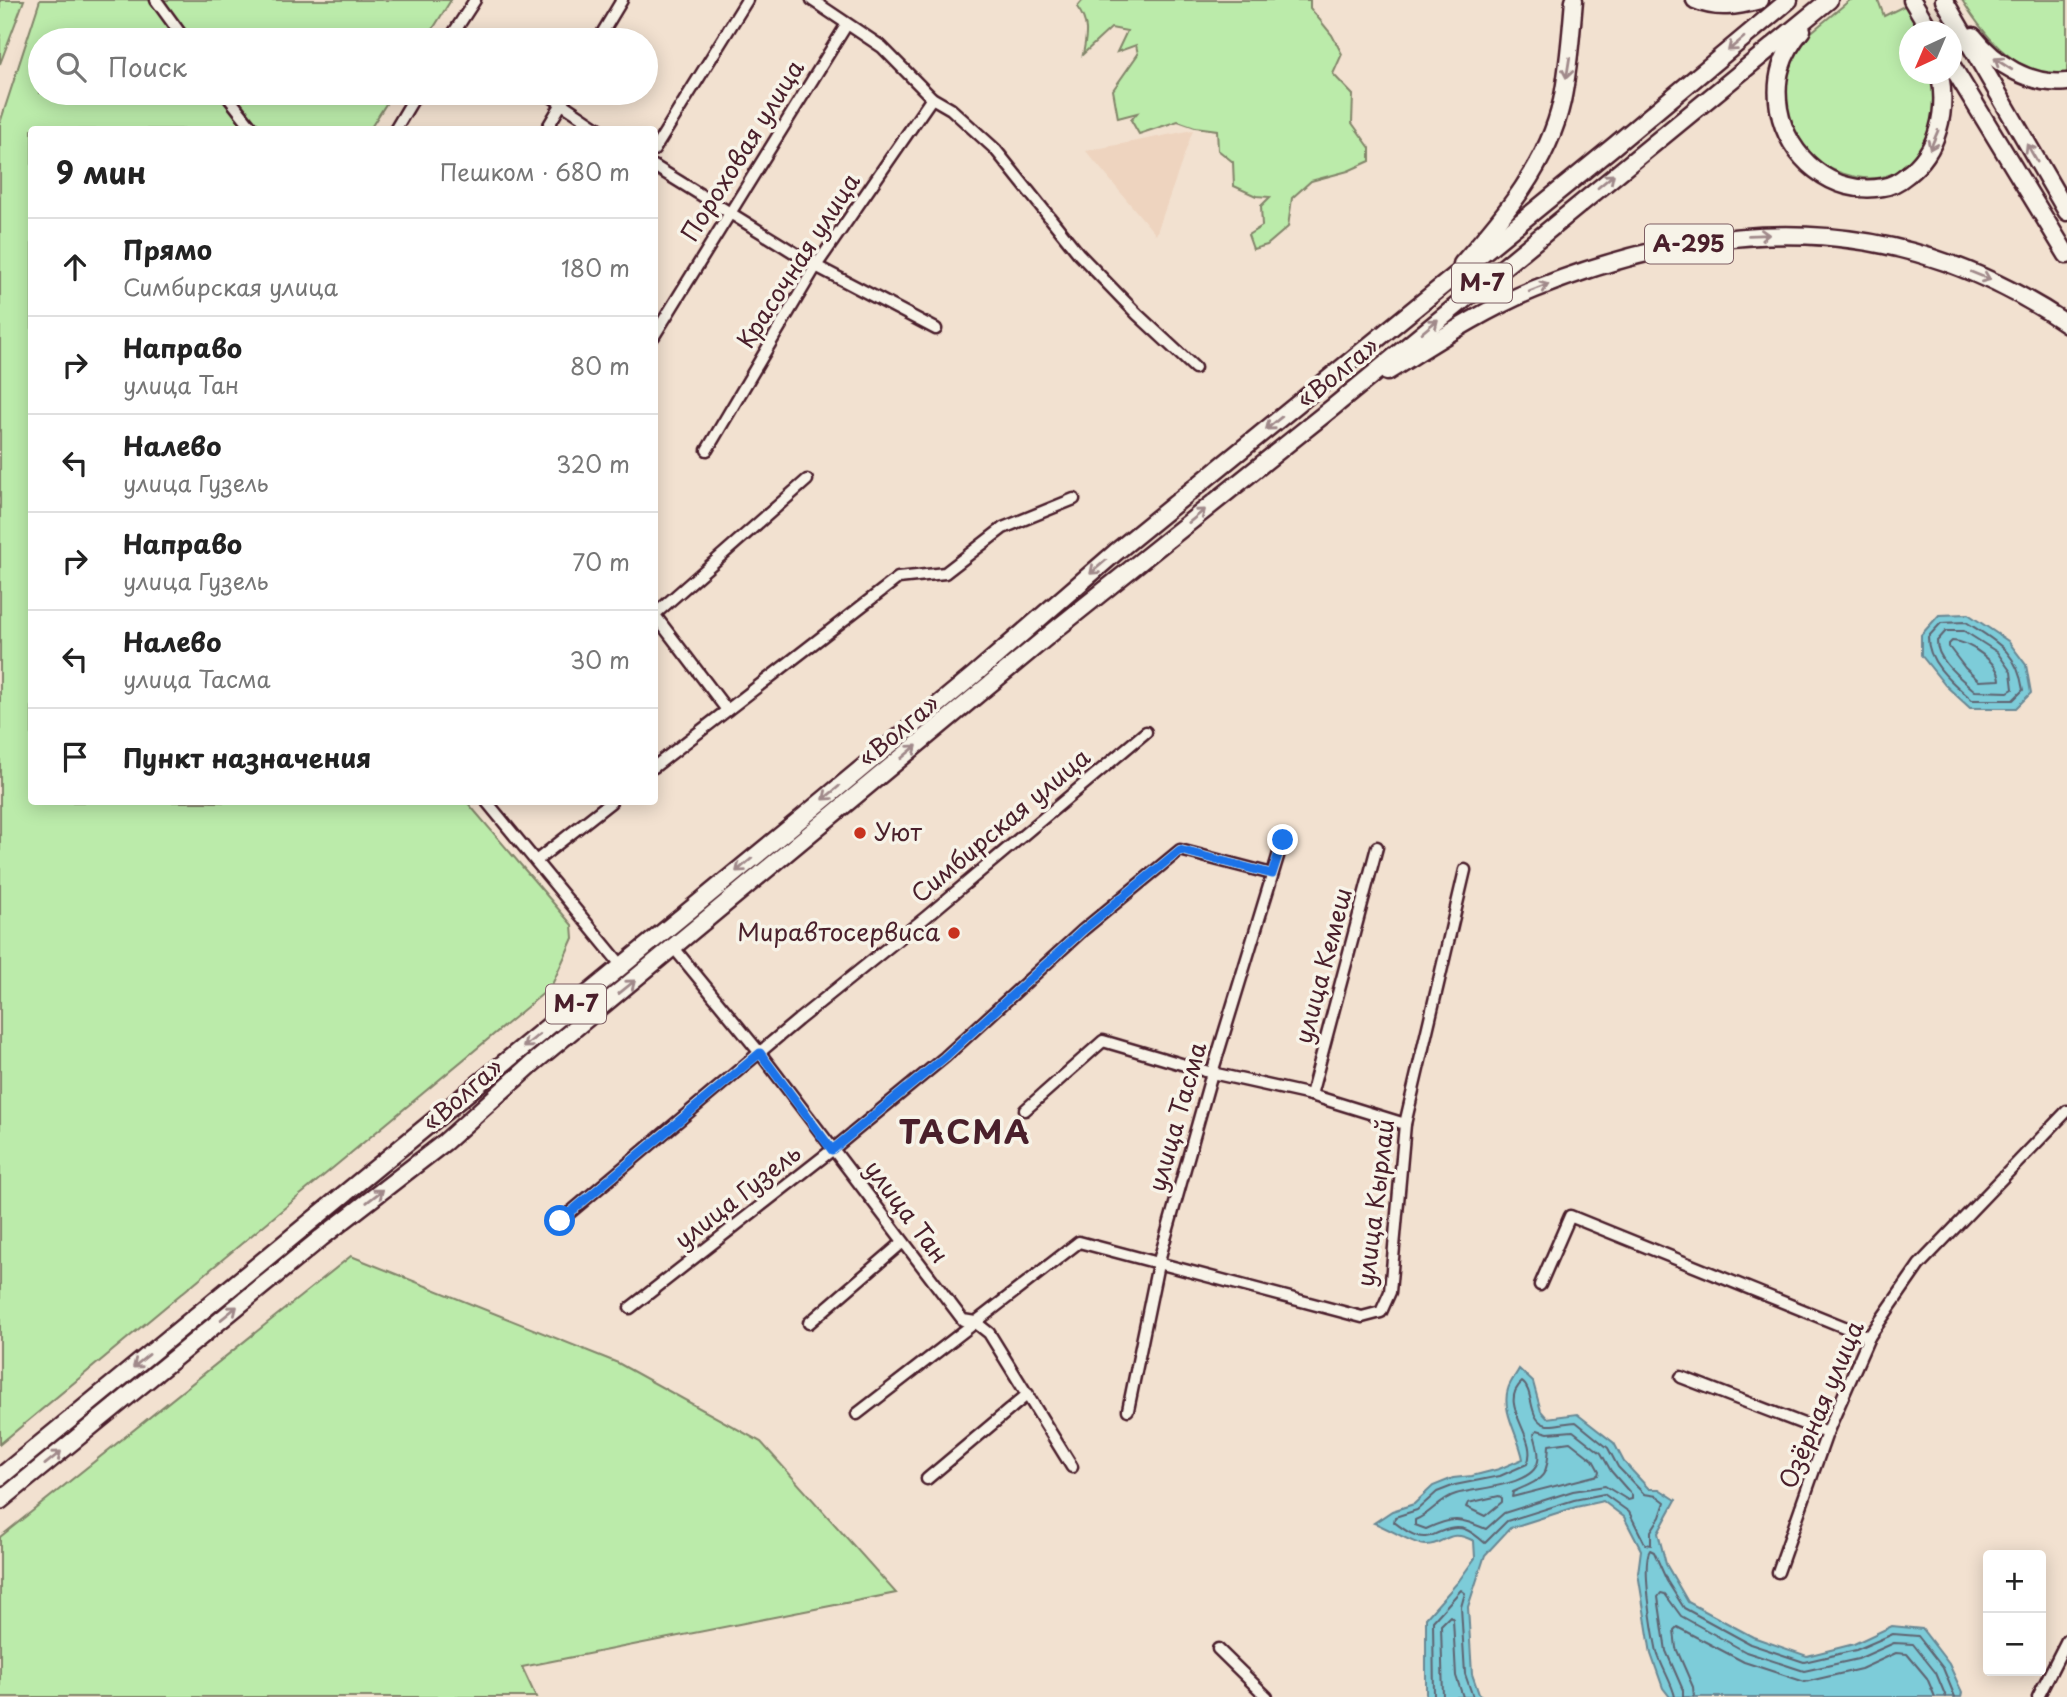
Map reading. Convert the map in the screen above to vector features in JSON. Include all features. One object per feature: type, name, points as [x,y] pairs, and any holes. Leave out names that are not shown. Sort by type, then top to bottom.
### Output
[{"type":"main road","points":[[1441,287],[1490,232],[1538,164],[1550,139],[1562,103],[1568,69],[1574,0]]},
{"type":"main road","points":[[1695,0],[1705,5],[1728,7],[1760,0]]},
{"type":"main road","name":"«Волга»","points":[[0,1477],[974,675],[1116,552],[1788,0]]},
{"type":"main road","points":[[1912,0],[1924,21]]},
{"type":"main road","points":[[1944,0],[1982,48],[2003,66],[2028,78],[2067,82]]},
{"type":"main road","points":[[1944,0],[2067,212]]},
{"type":"main road","points":[[1825,4],[1793,41],[1781,62],[1777,78],[1777,101],[1782,126],[1794,150],[1812,169],[1839,182],[1861,188],[1886,187],[1904,177],[1919,166],[1929,152],[1938,130],[1943,110],[1941,84]]},
{"type":"main road","name":"«Волга»","points":[[0,1501],[321,1238],[445,1142],[532,1064],[1060,626],[1332,408],[1825,4]]},
{"type":"main road","points":[[1962,84],[2067,255]]},
{"type":"main road","name":"А-295","points":[[1332,408],[1480,317],[1534,289],[1650,251],[1736,236],[1825,236],[1867,241],[1910,251],[2003,285],[2067,324]]},
{"type":"street","points":[[156,0],[176,28]]},
{"type":"street","points":[[458,28],[475,0]]},
{"type":"street","points":[[605,28],[622,0]]},
{"type":"street","points":[[658,144],[747,0]]},
{"type":"street","points":[[812,0],[882,47],[933,98],[951,109],[995,149],[1079,254],[1136,314],[1195,368]]},
{"type":"street","name":"Пороховая улица","points":[[658,329],[847,24]]},
{"type":"street","name":"Красочная улица","points":[[707,450],[816,266],[933,98]]},
{"type":"street","points":[[234,105],[251,126]]},
{"type":"street","points":[[397,126],[410,105]]},
{"type":"street","points":[[548,126],[561,105]]},
{"type":"street","points":[[573,105],[596,126]]},
{"type":"street","points":[[658,169],[816,266],[936,329]]},
{"type":"street","points":[[658,612],[807,480]]},
{"type":"street","points":[[658,764],[898,578],[945,573],[1003,528],[1074,499]]},
{"type":"street","points":[[658,619],[727,710]]},
{"type":"street","name":"Симбирская улица","points":[[560,1221],[1146,732]]},
{"type":"street","points":[[490,805],[622,966]]},
{"type":"street","points":[[536,860],[607,805]]},
{"type":"street","name":"улица Тасма","points":[[1128,1410],[1158,1264],[1212,1073],[1283,840]]},
{"type":"street","name":"улица Кемеш","points":[[1311,1095],[1377,847]]},
{"type":"street","name":"улица Гузель","points":[[630,1308],[832,1150],[945,1057],[1083,930],[1180,850],[1272,874]]},
{"type":"street","name":"улица Кырлай","points":[[975,1322],[1079,1242],[1362,1317],[1381,1312],[1390,1292],[1405,1124],[1465,870]]},
{"type":"street","name":"улица Тан","points":[[674,948],[760,1053],[963,1320],[975,1322],[989,1333],[1072,1467]]},
{"type":"street","points":[[1025,1111],[1103,1041],[1212,1073],[1311,1095],[1405,1124]]},
{"type":"street","name":"Озёрная улица","points":[[1778,1572],[1827,1433],[1869,1337],[1919,1265],[2067,1111]]},
{"type":"street","points":[[1541,1285],[1570,1216],[1869,1337]]},
{"type":"street","points":[[809,1323],[903,1242]]},
{"type":"street","points":[[857,1414],[975,1322]]},
{"type":"street","points":[[1681,1377],[1827,1433]]},
{"type":"street","points":[[927,1479],[1028,1394]]},
{"type":"street","points":[[2038,1697],[2067,1640]]},
{"type":"street","points":[[1218,1649],[1267,1697]]},
{"type":"shaded area","points":[[1193,130],[1156,235],[1086,151]]},
{"type":"green space","points":[[0,0],[24,0],[0,64]]},
{"type":"green space","points":[[40,0],[451,0],[434,28],[31,28]]},
{"type":"green space","points":[[1083,0],[1310,0],[1310,8],[1332,35],[1342,54],[1333,74],[1353,95],[1352,123],[1370,148],[1370,161],[1348,171],[1311,181],[1292,198],[1288,227],[1267,245],[1253,249],[1248,235],[1262,226],[1261,206],[1270,197],[1256,196],[1234,186],[1233,162],[1218,150],[1217,130],[1178,121],[1139,134],[1131,120],[1137,113],[1118,118],[1113,90],[1138,54],[1136,45],[1117,52],[1127,31],[1111,28],[1083,54],[1086,29],[1084,18],[1077,7]]},
{"type":"green space","points":[[1850,0],[1878,0],[1884,16],[1906,5],[1915,21],[1899,21],[1899,84],[1937,84],[1936,100],[1928,134],[1903,167],[1886,176],[1858,177],[1831,168],[1807,152],[1794,135],[1785,101],[1790,59],[1797,44]]},
{"type":"green space","points":[[1962,0],[2067,0],[2067,75],[2049,74],[2018,63],[1993,41]]},
{"type":"green space","points":[[28,37],[28,105],[385,105],[372,126],[28,126],[28,805],[470,805],[572,925],[573,938],[551,987],[0,1444],[0,123]]},
{"type":"green space","points":[[351,1256],[618,1363],[761,1442],[896,1593],[522,1667],[536,1697],[0,1697],[0,1537]]},
{"type":"water","points":[[1968,614],[2008,641],[2026,665],[2031,693],[2016,708],[1970,708],[1945,685],[1921,655],[1921,635],[1939,615]]},
{"type":"water","points":[[1519,1369],[1533,1382],[1541,1411],[1547,1418],[1577,1414],[1614,1443],[1624,1462],[1649,1489],[1659,1489],[1676,1500],[1658,1533],[1666,1564],[1688,1602],[1753,1637],[1807,1656],[1854,1644],[1892,1626],[1922,1629],[1949,1664],[1962,1692],[1961,1697],[1670,1697],[1663,1688],[1651,1654],[1638,1573],[1641,1550],[1624,1517],[1603,1501],[1510,1528],[1485,1555],[1468,1607],[1472,1674],[1479,1694],[1484,1697],[1428,1697],[1426,1618],[1475,1558],[1474,1541],[1452,1536],[1426,1545],[1374,1523],[1392,1511],[1414,1504],[1433,1486],[1453,1478],[1499,1469],[1523,1459],[1506,1397]]},
{"type":"place","name":"Уют","points":[[860,833]]},
{"type":"place","name":"Миравтосервиса","points":[[954,933]]},
{"type":"district","name":"ТАСМА","points":[[965,1133]]},
{"type":"route","points":[[560,1221],[760,1053],[832,1150],[945,1057],[1083,930],[1180,850],[1272,874],[1283,840]]}]
